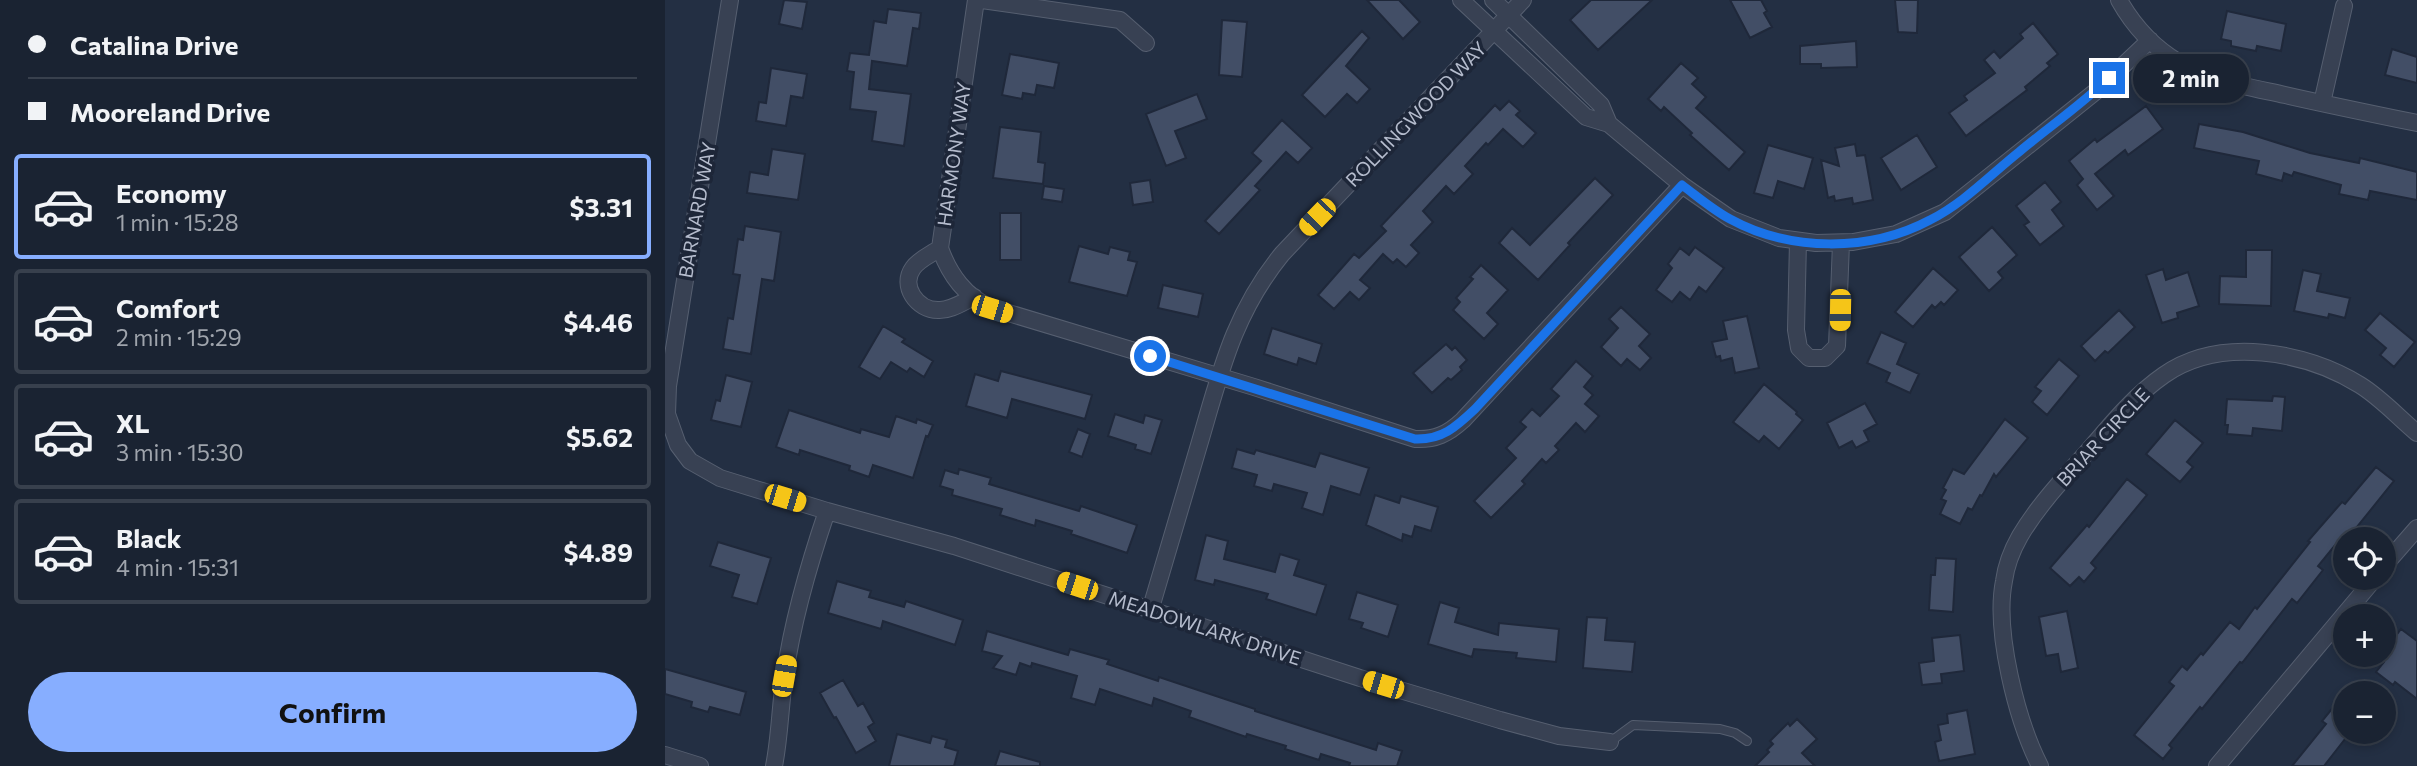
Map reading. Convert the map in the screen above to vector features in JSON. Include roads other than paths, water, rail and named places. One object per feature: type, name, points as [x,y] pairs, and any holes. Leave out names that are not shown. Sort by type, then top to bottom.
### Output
[{"type":"street","name":"BARNARD WAY","points":[[688,458],[678,445],[670,426],[668,393],[730,0]]},
{"type":"street","name":"HARMONY WAY","points":[[974,297],[954,278],[940,248],[976,0]]},
{"type":"street","points":[[982,0],[1120,20],[1146,43]]},
{"type":"street","points":[[1461,0],[1586,117],[1609,124],[1682,185],[1731,219],[1754,230],[1798,242],[1841,243],[1896,234],[1945,212],[2095,92],[2150,40]]},
{"type":"street","points":[[1493,0],[1601,105],[1609,124]]},
{"type":"street","name":"ROLLINGWOOD WAY","points":[[1150,611],[1219,377],[1242,314],[1266,273],[1523,0]]},
{"type":"street","points":[[2119,0],[2150,40],[2178,62],[2201,73],[2247,87],[2417,123]]},
{"type":"street","points":[[2322,103],[2344,6]]},
{"type":"street","points":[[940,248],[912,269],[909,281],[913,298],[927,308],[949,309],[974,297],[992,309],[1415,439],[1427,439],[1440,437],[1452,430],[1475,409],[1682,185]]},
{"type":"street","points":[[1798,242],[1796,330],[1799,348],[1809,358],[1825,358],[1837,346],[1841,243]]},
{"type":"street","name":"BRIAR CIRCLE","points":[[2040,766],[2024,727],[2005,640],[2001,604],[2003,581],[2019,538],[2048,498],[2116,419],[2149,386],[2176,368],[2206,356],[2270,353],[2312,362],[2340,374],[2382,401],[2417,433]]},
{"type":"street","name":"MEADOWLARK DRIVE","points":[[688,458],[700,468],[720,478],[954,546],[1150,611],[1500,720],[1559,736],[1610,742]]},
{"type":"street","points":[[774,766],[784,676],[793,628],[809,562],[827,511]]},
{"type":"street","points":[[2396,552],[2417,528]]},
{"type":"street","points":[[2217,766],[2365,590]]},
{"type":"street","points":[[665,755],[700,766]]},
{"type":"lane","points":[[1610,742],[1633,725],[1720,729],[1735,733],[1748,741]]}]
